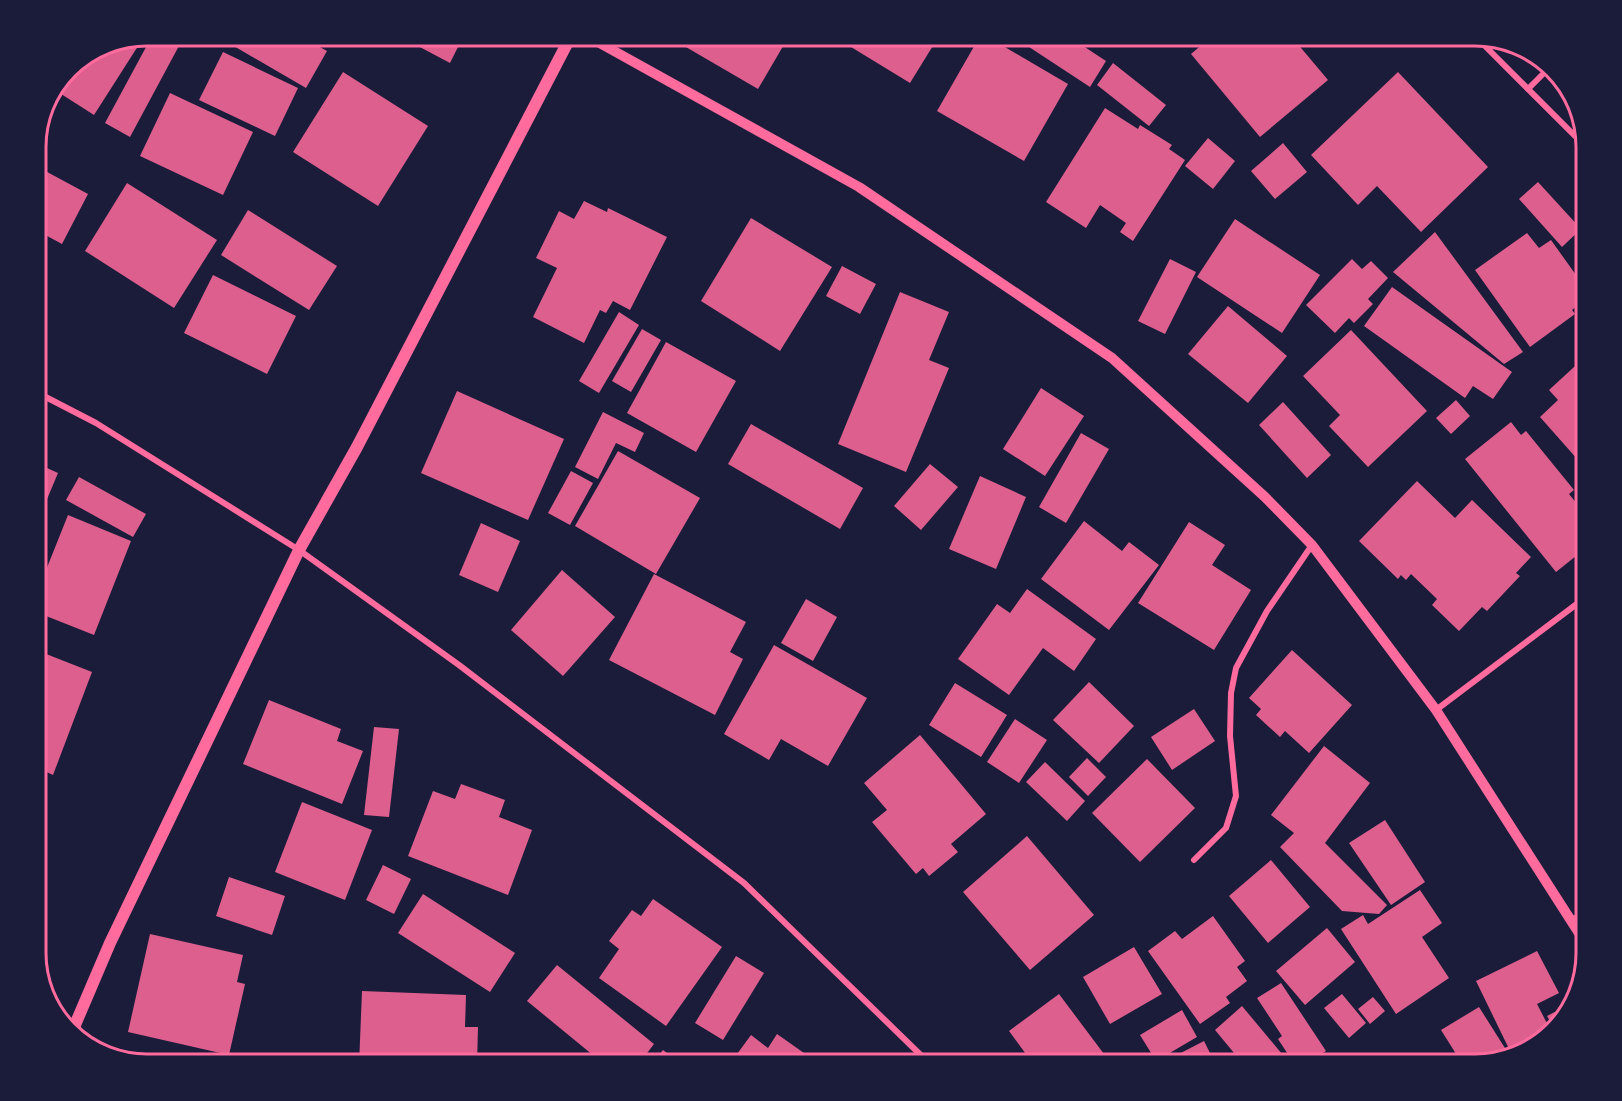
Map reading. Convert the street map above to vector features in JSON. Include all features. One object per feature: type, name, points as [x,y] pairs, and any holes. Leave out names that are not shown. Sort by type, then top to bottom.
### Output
[{"type":"main road","points":[[75,1024],[115,933],[299,550],[363,436],[566,46]]},
{"type":"street","points":[[604,46],[859,187],[1112,358],[1265,497],[1312,545],[1436,710],[1576,928]]},
{"type":"street","points":[[1486,47],[1575,136]]},
{"type":"street","points":[[1528,89],[1543,74]]},
{"type":"street","points":[[47,398],[96,423],[299,550],[459,665],[744,883],[920,1054]]},
{"type":"street","points":[[1194,860],[1226,828],[1236,796],[1230,736],[1231,693],[1236,668],[1268,610],[1312,545]]},
{"type":"street","points":[[1436,710],[1576,605]]},
{"type":"lane","points":[[1570,919],[1576,917]]},
{"type":"building","points":[[147,46],[179,46],[130,137],[105,123]]},
{"type":"building","points":[[234,46],[318,46],[327,51],[306,88]]},
{"type":"building","points":[[418,46],[458,46],[450,63]]},
{"type":"building","points":[[684,46],[783,46],[758,89]]},
{"type":"building","points":[[849,46],[933,46],[910,83]]},
{"type":"building","points":[[974,46],[1003,46],[1068,84],[1024,161],[937,111]]},
{"type":"building","points":[[1028,46],[1083,46],[1106,61],[1090,87]]},
{"type":"building","points":[[1200,46],[1299,46],[1328,80],[1260,137],[1191,54]]},
{"type":"building","points":[[137,47],[94,115],[61,94],[63,91],[91,63],[109,54]]},
{"type":"building","points":[[223,52],[298,88],[275,136],[199,100]]},
{"type":"building","points":[[1113,63],[1166,105],[1149,126],[1097,85]]},
{"type":"building","points":[[343,72],[428,126],[378,206],[293,152]]},
{"type":"building","points":[[1398,72],[1488,167],[1421,232],[1377,186],[1358,205],[1311,155]]},
{"type":"building","points":[[170,93],[253,132],[223,195],[140,156]]},
{"type":"building","points":[[1105,108],[1138,129],[1140,125],[1172,145],[1169,149],[1185,160],[1133,241],[1120,232],[1126,223],[1100,205],[1086,228],[1046,202]]},
{"type":"building","points":[[1208,138],[1235,161],[1213,189],[1185,166]]},
{"type":"building","points":[[1283,143],[1307,172],[1275,199],[1251,171]]},
{"type":"building","points":[[47,172],[88,194],[62,244],[47,236]]},
{"type":"building","points":[[1538,182],[1576,224],[1576,234],[1562,247],[1519,199]]},
{"type":"building","points":[[127,183],[217,240],[174,308],[85,251]]},
{"type":"building","points":[[584,201],[607,212],[608,208],[667,237],[630,310],[613,301],[606,313],[600,310],[584,343],[533,317],[557,268],[536,258],[559,211],[574,219]]},
{"type":"building","points":[[248,210],[337,266],[309,310],[221,255]]},
{"type":"building","points":[[751,218],[832,267],[780,351],[701,301]]},
{"type":"building","points":[[1235,219],[1320,275],[1282,333],[1197,277]]},
{"type":"building","points":[[1435,232],[1523,352],[1504,364],[1393,272]]},
{"type":"building","points":[[1527,233],[1539,248],[1551,240],[1576,275],[1576,307],[1572,310],[1575,314],[1530,347],[1475,270]]},
{"type":"building","points":[[1170,259],[1196,272],[1165,334],[1138,321]]},
{"type":"building","points":[[1352,259],[1362,269],[1371,261],[1388,278],[1368,299],[1373,304],[1354,323],[1349,318],[1335,333],[1306,305]]},
{"type":"building","points":[[842,266],[876,284],[860,314],[826,296]]},
{"type":"building","points":[[213,275],[296,316],[267,374],[184,333]]},
{"type":"building","points":[[1392,287],[1512,372],[1493,399],[1473,386],[1465,398],[1364,326]]},
{"type":"building","points":[[900,292],[949,312],[929,360],[949,368],[906,472],[838,444]]},
{"type":"building","points":[[1228,306],[1287,356],[1248,403],[1188,354]]},
{"type":"building","points":[[619,312],[639,325],[599,393],[579,381]]},
{"type":"building","points":[[642,329],[661,340],[631,392],[612,381]]},
{"type":"building","points":[[1351,330],[1427,411],[1368,467],[1329,426],[1340,415],[1303,376]]},
{"type":"building","points":[[666,342],[736,381],[696,452],[627,413]]},
{"type":"building","points":[[1576,365],[1576,458],[1540,417],[1558,400],[1549,390]]},
{"type":"building","points":[[1041,388],[1084,416],[1045,476],[1003,449]]},
{"type":"building","points":[[457,391],[564,439],[528,520],[421,473]]},
{"type":"building","points":[[1456,400],[1470,416],[1451,434],[1436,418]]},
{"type":"building","points":[[1283,402],[1331,455],[1307,478],[1259,425]]},
{"type":"building","points":[[603,412],[644,433],[635,452],[616,443],[598,479],[575,467]]},
{"type":"building","points":[[1511,422],[1521,435],[1526,431],[1574,490],[1569,494],[1576,503],[1576,556],[1556,572],[1465,459]]},
{"type":"building","points":[[751,424],[863,488],[840,529],[728,464]]},
{"type":"building","points":[[1081,433],[1109,449],[1066,523],[1039,507]]},
{"type":"building","points":[[618,451],[700,498],[656,574],[575,526]]},
{"type":"building","points":[[930,464],[958,487],[921,530],[894,506]]},
{"type":"building","points":[[47,468],[58,473],[47,499]]},
{"type":"building","points":[[571,471],[593,483],[570,525],[548,513]]},
{"type":"building","points":[[980,476],[1026,497],[996,569],[949,549]]},
{"type":"building","points":[[79,477],[146,514],[133,537],[66,500]]},
{"type":"building","points":[[1417,481],[1455,518],[1472,500],[1531,557],[1516,573],[1520,576],[1487,611],[1482,607],[1459,631],[1432,605],[1437,599],[1411,574],[1406,580],[1401,575],[1398,579],[1359,541]]},
{"type":"building","points":[[68,515],[131,541],[94,635],[47,616],[47,568]]},
{"type":"building","points":[[1084,521],[1122,551],[1129,542],[1159,565],[1109,630],[1041,579]]},
{"type":"building","points":[[1189,522],[1225,545],[1212,565],[1251,590],[1214,650],[1138,603]]},
{"type":"building","points":[[481,523],[520,541],[498,592],[459,575]]},
{"type":"building","points":[[562,570],[615,617],[563,676],[511,630]]},
{"type":"building","points":[[654,574],[746,622],[730,652],[743,659],[715,715],[609,660]]},
{"type":"building","points":[[1027,589],[1096,639],[1074,671],[1043,648],[1009,695],[958,659],[997,604],[1010,613]]},
{"type":"building","points":[[806,599],[837,617],[813,661],[781,643]]},
{"type":"building","points":[[774,645],[867,698],[828,766],[781,739],[769,760],[724,734]]},
{"type":"building","points":[[1292,650],[1352,705],[1309,753],[1285,731],[1280,737],[1256,715],[1261,709],[1249,698]]},
{"type":"building","points":[[47,654],[92,672],[53,775],[47,772]]},
{"type":"building","points":[[1089,682],[1134,726],[1099,763],[1053,720]]},
{"type":"building","points":[[955,683],[1007,715],[981,757],[929,725]]},
{"type":"building","points":[[269,700],[341,729],[337,741],[363,751],[342,804],[243,764]]},
{"type":"building","points":[[1194,709],[1215,741],[1172,770],[1151,737]]},
{"type":"building","points":[[1015,719],[1047,740],[1019,783],[987,762]]},
{"type":"building","points":[[374,727],[399,729],[389,817],[364,815]]},
{"type":"building","points":[[920,735],[986,814],[951,844],[958,852],[929,876],[923,868],[916,874],[872,822],[887,810],[864,783]]},
{"type":"building","points":[[1324,746],[1370,783],[1325,843],[1387,905],[1379,914],[1342,911],[1280,847],[1294,833],[1271,815]]},
{"type":"building","points":[[1087,758],[1106,777],[1088,796],[1069,777]]},
{"type":"building","points":[[1147,759],[1195,808],[1140,862],[1092,813]]},
{"type":"building","points":[[1045,762],[1085,801],[1067,821],[1026,782]]},
{"type":"building","points":[[461,784],[505,800],[499,817],[532,830],[508,895],[408,856],[433,791],[455,799]]},
{"type":"building","points":[[302,802],[372,830],[345,900],[275,872]]},
{"type":"building","points":[[1385,820],[1425,882],[1391,905],[1349,843]]},
{"type":"building","points":[[1027,836],[1094,915],[1030,970],[963,892]]},
{"type":"building","points":[[1271,860],[1310,907],[1268,943],[1229,896]]},
{"type":"building","points":[[383,865],[411,879],[394,914],[366,900]]},
{"type":"building","points":[[229,877],[285,896],[272,935],[216,916]]},
{"type":"building","points":[[1420,890],[1442,923],[1422,937],[1449,978],[1396,1014],[1341,929],[1363,915],[1368,924]]},
{"type":"building","points":[[423,894],[515,953],[490,992],[398,933]]},
{"type":"building","points":[[653,899],[722,947],[666,1026],[599,978],[619,949],[609,941],[632,910],[641,916]]},
{"type":"building","points":[[1213,916],[1245,961],[1237,967],[1247,981],[1226,997],[1230,1003],[1200,1024],[1148,951],[1175,931],[1182,939]]},
{"type":"building","points":[[1327,928],[1355,962],[1305,1005],[1276,971]]},
{"type":"building","points":[[150,934],[243,955],[237,982],[245,984],[229,1054],[128,1032]]},
{"type":"building","points":[[1134,947],[1162,994],[1110,1024],[1083,977]]},
{"type":"building","points":[[1537,951],[1559,993],[1537,1004],[1546,1025],[1525,1041],[1509,1048],[1476,981]]},
{"type":"building","points":[[736,956],[764,973],[723,1040],[695,1023]]},
{"type":"building","points":[[557,965],[654,1044],[646,1054],[592,1054],[527,1001]]},
{"type":"building","points":[[1281,983],[1326,1051],[1321,1054],[1288,1054],[1278,1039],[1282,1036],[1257,998]]},
{"type":"building","points":[[362,991],[466,995],[465,1027],[478,1027],[477,1054],[359,1054]]},
{"type":"building","points":[[1059,994],[1104,1054],[1026,1054],[1009,1031]]},
{"type":"building","points":[[1342,994],[1366,1023],[1349,1038],[1324,1008]]},
{"type":"building","points":[[1373,997],[1385,1011],[1370,1024],[1358,1009]]},
{"type":"building","points":[[1242,1006],[1282,1054],[1235,1054],[1215,1030]]},
{"type":"building","points":[[1479,1007],[1506,1049],[1488,1054],[1456,1054],[1441,1030]]},
{"type":"building","points":[[1182,1010],[1197,1037],[1168,1054],[1152,1054],[1140,1035]]},
{"type":"building","points":[[1559,1010],[1550,1021],[1547,1016]]},
{"type":"building","points":[[777,1034],[805,1054],[737,1054],[751,1035],[768,1048]]},
{"type":"building","points":[[1204,1041],[1210,1054],[1179,1054]]}]
